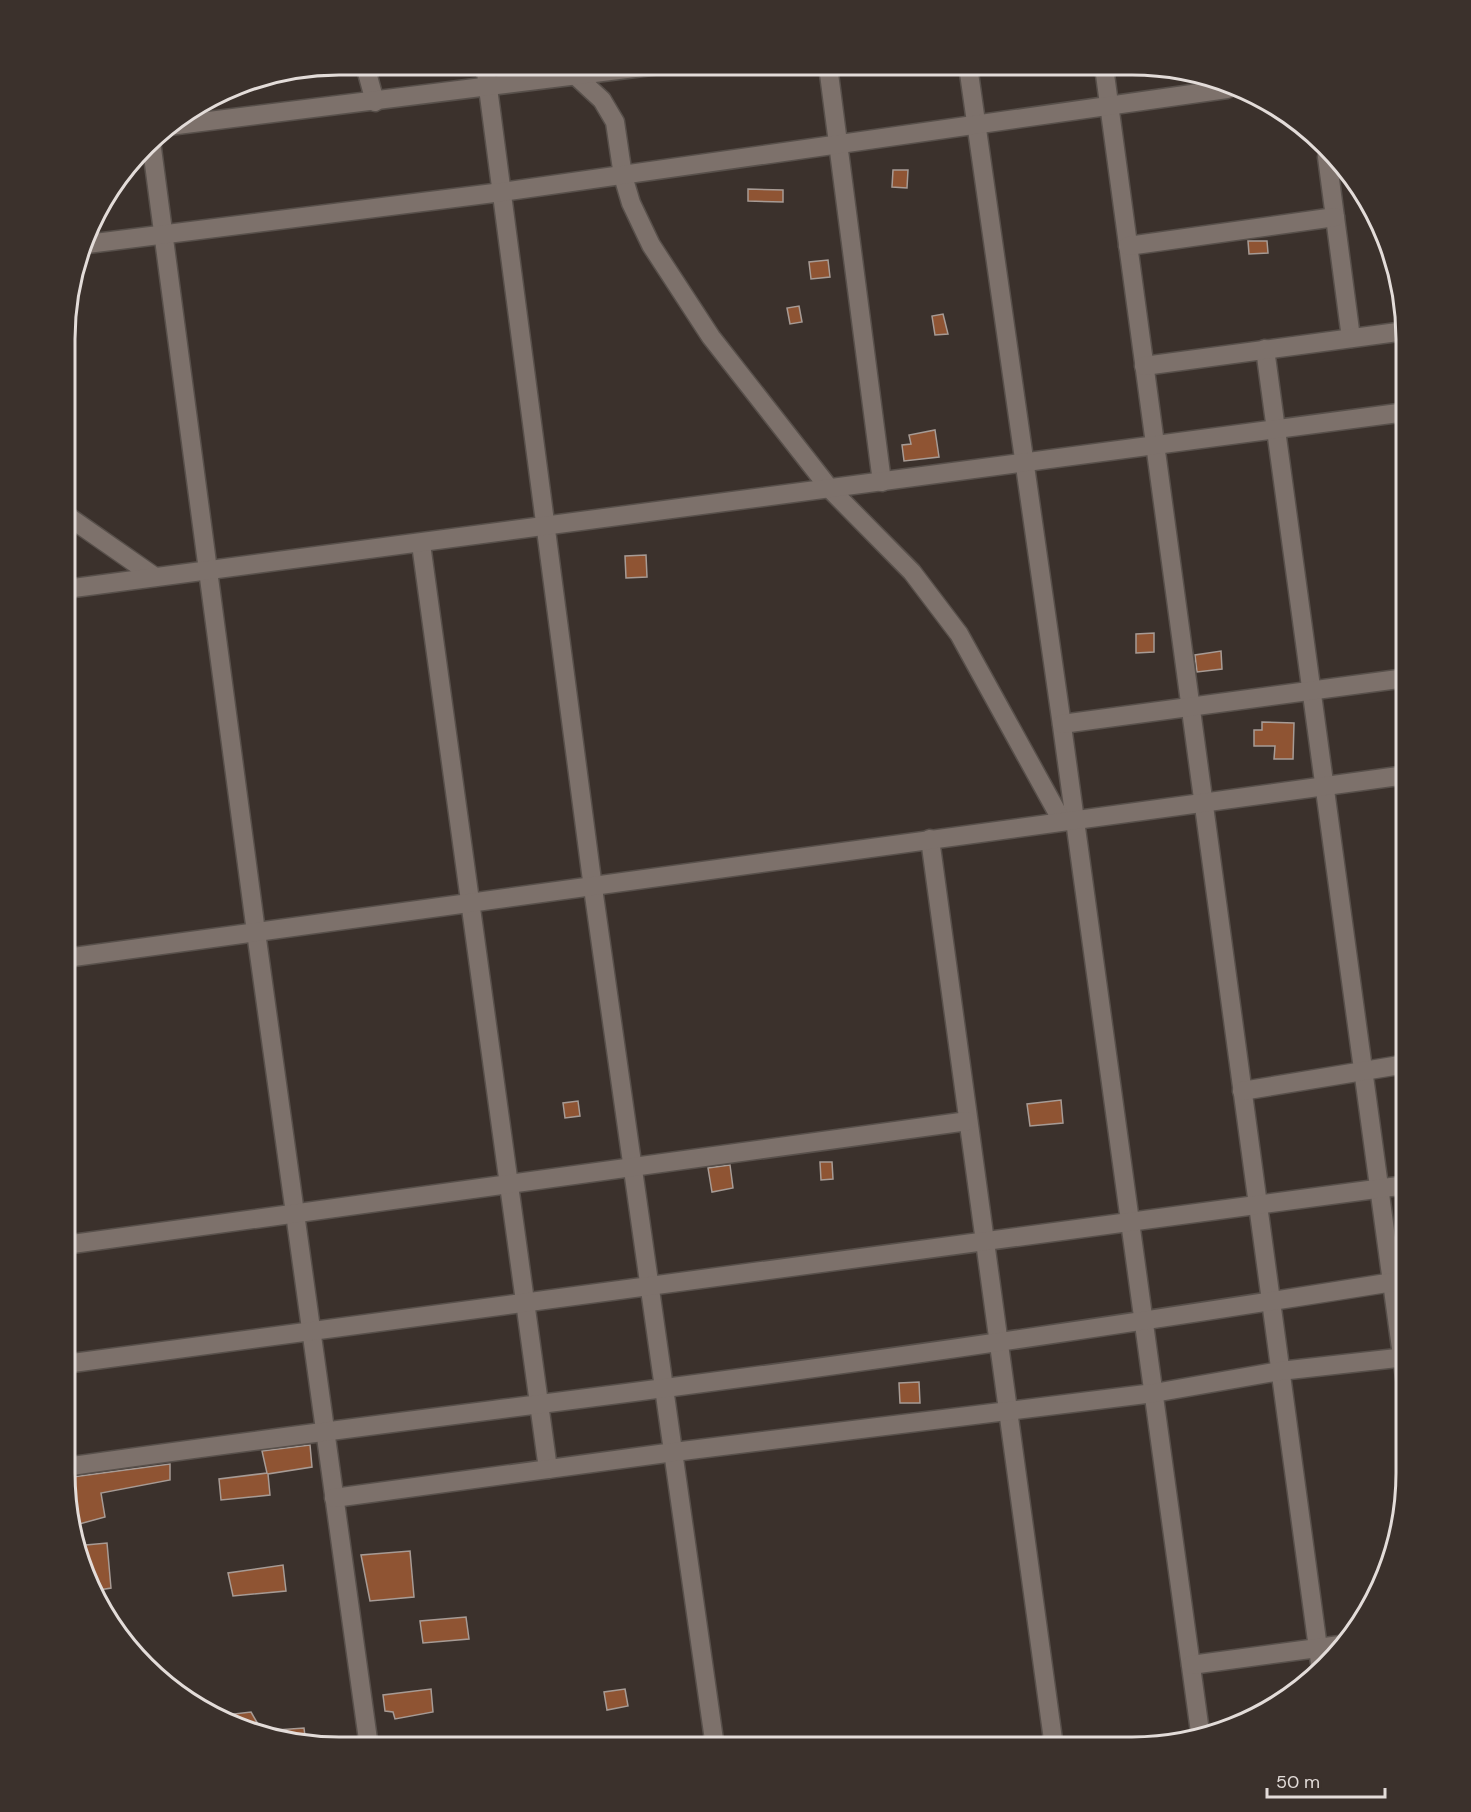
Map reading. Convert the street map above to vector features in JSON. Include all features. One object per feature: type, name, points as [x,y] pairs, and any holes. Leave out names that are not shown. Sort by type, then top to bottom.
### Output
[{"type":"street","points":[[368,75],[375,102]]},
{"type":"street","points":[[487,75],[593,888],[714,1737]]},
{"type":"street","points":[[186,124],[584,75]]},
{"type":"street","points":[[829,75],[882,482]]},
{"type":"street","points":[[969,75],[1062,724],[1070,820],[1131,1222],[1199,1728]]},
{"type":"street","points":[[1105,75],[1319,1655],[1191,1665]]},
{"type":"street","points":[[576,76],[602,100],[615,122],[622,176],[651,245],[711,337],[830,489],[912,572],[959,634],[1070,820]]},
{"type":"street","points":[[93,243],[622,176],[1220,90]]},
{"type":"street","points":[[152,152],[256,932],[368,1737]]},
{"type":"street","points":[[1328,162],[1351,338]]},
{"type":"street","points":[[1128,246],[1335,217]]},
{"type":"street","points":[[1144,366],[1396,331]]},
{"type":"street","points":[[1264,349],[1379,1188],[1396,1267]]},
{"type":"street","points":[[75,588],[421,544],[1396,413]]},
{"type":"street","points":[[75,521],[155,577]]},
{"type":"street","points":[[421,544],[548,1469]]},
{"type":"street","points":[[1062,724],[1396,679]]},
{"type":"street","points":[[75,957],[593,888],[930,839],[1396,776]]},
{"type":"street","points":[[930,839],[1053,1737]]},
{"type":"street","points":[[1242,1091],[1396,1066]]},
{"type":"street","points":[[75,1244],[968,1121]]},
{"type":"street","points":[[75,1363],[312,1329],[985,1243],[1396,1186]]},
{"type":"street","points":[[75,1465],[325,1430],[665,1389],[1144,1321],[1396,1281]]},
{"type":"street","points":[[334,1498],[674,1452],[1154,1393],[1280,1371],[1396,1358]]},
{"type":"building","points":[[893,170],[908,170],[907,188],[892,187]]},
{"type":"building","points":[[748,189],[783,190],[783,202],[748,201]]},
{"type":"building","points":[[1248,241],[1267,241],[1268,253],[1249,254]]},
{"type":"building","points":[[828,260],[830,277],[811,279],[809,262]]},
{"type":"building","points":[[799,306],[802,322],[790,324],[787,308]]},
{"type":"building","points":[[943,314],[948,334],[935,335],[932,316]]},
{"type":"building","points":[[935,430],[939,457],[904,461],[902,445],[911,444],[909,435]]},
{"type":"building","points":[[646,555],[647,577],[626,578],[625,556]]},
{"type":"building","points":[[1154,633],[1154,652],[1136,653],[1136,634]]},
{"type":"building","points":[[1221,651],[1222,669],[1197,672],[1195,655]]},
{"type":"building","points":[[1262,722],[1294,723],[1293,759],[1274,759],[1275,746],[1254,746],[1254,730],[1262,730]]},
{"type":"building","points":[[1061,1100],[1063,1123],[1030,1126],[1027,1104]]},
{"type":"building","points":[[578,1101],[580,1116],[565,1118],[563,1103]]},
{"type":"building","points":[[820,1162],[832,1162],[833,1179],[821,1180]]},
{"type":"building","points":[[730,1165],[733,1188],[712,1192],[708,1168]]},
{"type":"building","points":[[919,1382],[920,1403],[900,1403],[899,1383]]},
{"type":"building","points":[[310,1445],[312,1467],[268,1474],[270,1495],[221,1500],[219,1479],[267,1473],[262,1451]]},
{"type":"building","points":[[170,1464],[170,1480],[101,1493],[105,1517],[80,1524],[75,1477]]},
{"type":"building","points":[[107,1543],[111,1588],[102,1590],[85,1545]]},
{"type":"building","points":[[410,1551],[414,1597],[370,1601],[361,1555]]},
{"type":"building","points":[[283,1565],[286,1591],[233,1596],[228,1573]]},
{"type":"building","points":[[466,1617],[469,1639],[423,1643],[420,1621]]},
{"type":"building","points":[[431,1689],[433,1712],[395,1719],[393,1712],[385,1711],[383,1695]]},
{"type":"building","points":[[625,1689],[628,1706],[607,1710],[604,1692]]},
{"type":"building","points":[[251,1712],[258,1724],[238,1717],[232,1714]]},
{"type":"building","points":[[304,1728],[305,1735],[279,1730]]}]
